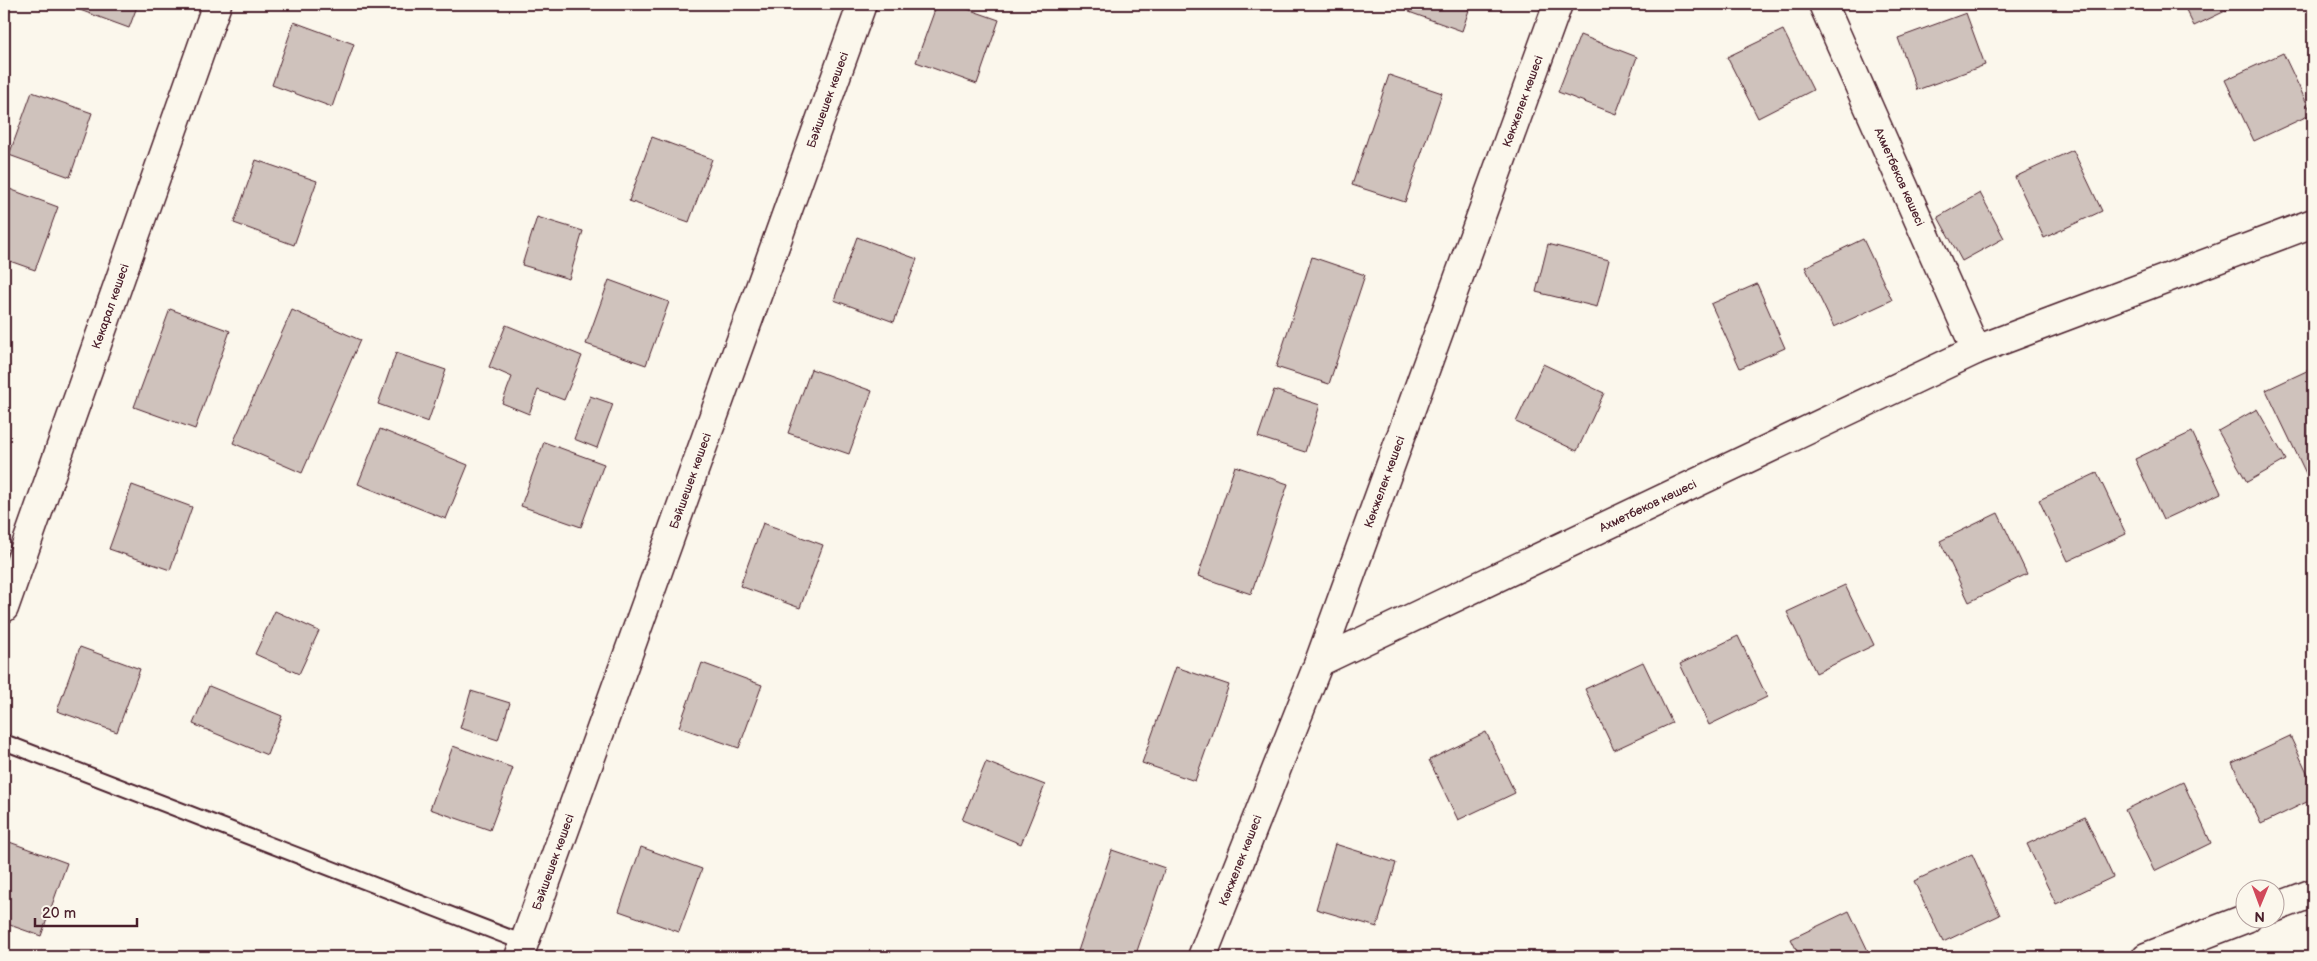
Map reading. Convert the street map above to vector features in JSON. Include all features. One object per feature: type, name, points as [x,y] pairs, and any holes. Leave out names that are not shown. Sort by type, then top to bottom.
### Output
[{"type":"street","name":"Көкарал көшесі","points":[[4,608],[217,4]]},
{"type":"street","name":"Бәйшешек көшесі","points":[[521,950],[862,4]]},
{"type":"street","name":"Көкжелек көшесі","points":[[1202,957],[1319,662],[1558,4]]},
{"type":"street","name":"Ахметбеков көшесі","points":[[1823,4],[1976,350]]},
{"type":"street","name":"Ахметбеков көшесі","points":[[1319,662],[1976,350],[2313,223]]},
{"type":"street","points":[[2284,904],[2313,893]]},
{"type":"street","points":[[2146,957],[2234,923]]},
{"type":"lane","points":[[4,742],[521,950]]},
{"type":"building","points":[[70,4],[138,4],[129,28],[69,6]]},
{"type":"building","points":[[937,4],[953,4],[999,20],[977,84],[916,62]]},
{"type":"building","points":[[1412,4],[1471,4],[1462,31],[1409,12]]},
{"type":"building","points":[[2183,4],[2240,4],[2194,26]]},
{"type":"building","points":[[1966,13],[1985,65],[1917,90],[1898,38]]},
{"type":"building","points":[[294,22],[354,44],[332,107],[272,85]]},
{"type":"building","points":[[1783,30],[1813,90],[1758,118],[1727,57]]},
{"type":"building","points":[[1580,35],[1637,57],[1616,114],[1558,92]]},
{"type":"building","points":[[2283,53],[2312,114],[2254,141],[2225,80]]},
{"type":"building","points":[[1389,75],[1442,93],[1405,202],[1352,185]]},
{"type":"building","points":[[32,92],[92,113],[70,177],[9,155]]},
{"type":"building","points":[[652,137],[712,159],[689,222],[629,201]]},
{"type":"building","points":[[2073,150],[2102,211],[2044,238],[2015,177]]},
{"type":"building","points":[[256,160],[317,181],[294,245],[234,223]]},
{"type":"building","points":[[4,187],[58,207],[35,270],[4,259]]},
{"type":"building","points":[[1980,193],[2004,238],[1962,261],[1938,217]]},
{"type":"building","points":[[537,217],[583,231],[569,279],[522,265]]},
{"type":"building","points":[[857,237],[917,259],[894,322],[834,300]]},
{"type":"building","points":[[1863,239],[1892,300],[1834,327],[1805,267]]},
{"type":"building","points":[[1548,244],[1609,260],[1597,307],[1536,292]]},
{"type":"building","points":[[1312,257],[1365,275],[1329,384],[1276,367]]},
{"type":"building","points":[[609,280],[669,302],[646,365],[586,344]]},
{"type":"building","points":[[1757,284],[1785,348],[1740,368],[1711,304]]},
{"type":"building","points":[[170,309],[230,331],[195,429],[134,407]]},
{"type":"building","points":[[292,310],[360,340],[302,473],[233,443]]},
{"type":"building","points":[[506,325],[582,356],[564,400],[538,390],[529,414],[502,403],[512,377],[489,367]]},
{"type":"building","points":[[396,353],[446,370],[428,422],[378,404]]},
{"type":"building","points":[[1543,364],[1604,393],[1577,451],[1516,422]]},
{"type":"building","points":[[2313,368],[2313,488],[2266,390]]},
{"type":"building","points":[[811,369],[872,391],[849,454],[788,433]]},
{"type":"building","points":[[1274,390],[1320,405],[1305,452],[1258,437]]},
{"type":"building","points":[[590,396],[613,404],[597,448],[574,439]]},
{"type":"building","points":[[2257,409],[2286,460],[2247,482],[2218,431]]},
{"type":"building","points":[[380,429],[468,465],[446,519],[358,484]]},
{"type":"building","points":[[2192,432],[2221,493],[2163,520],[2135,459]]},
{"type":"building","points":[[544,442],[604,464],[581,527],[521,506]]},
{"type":"building","points":[[1235,466],[1288,484],[1251,594],[1198,576]]},
{"type":"building","points":[[2097,473],[2126,534],[2068,561],[2039,500]]},
{"type":"building","points":[[132,485],[192,507],[170,570],[109,549]]},
{"type":"building","points":[[1998,513],[2027,574],[1969,602],[1940,541]]},
{"type":"building","points":[[763,523],[823,545],[800,608],[740,586]]},
{"type":"building","points":[[1845,585],[1874,645],[1816,673],[1787,612]]},
{"type":"building","points":[[275,611],[319,631],[299,674],[255,654]]},
{"type":"building","points":[[1738,636],[1767,697],[1709,725],[1680,664]]},
{"type":"building","points":[[80,647],[140,669],[117,732],[57,711]]},
{"type":"building","points":[[1643,662],[1672,723],[1614,750],[1585,689]]},
{"type":"building","points":[[702,663],[762,685],[739,748],[679,727]]},
{"type":"building","points":[[1176,667],[1229,685],[1195,781],[1142,763]]},
{"type":"building","points":[[209,686],[282,716],[267,755],[193,724]]},
{"type":"building","points":[[471,691],[510,703],[498,740],[460,728]]},
{"type":"building","points":[[1486,732],[1515,793],[1458,820],[1429,760]]},
{"type":"building","points":[[2290,736],[2313,785],[2313,799],[2261,824],[2232,763]]},
{"type":"building","points":[[453,746],[513,768],[490,830],[430,809]]},
{"type":"building","points":[[986,762],[1045,785],[1021,844],[962,820]]},
{"type":"building","points":[[2183,782],[2211,843],[2154,871],[2125,810]]},
{"type":"building","points":[[2085,817],[2113,877],[2056,904],[2027,844]]},
{"type":"building","points":[[4,840],[67,863],[41,936],[4,923]]},
{"type":"building","points":[[1335,844],[1396,863],[1377,927],[1316,909]]},
{"type":"building","points":[[641,847],[702,869],[679,932],[619,911]]},
{"type":"building","points":[[1112,850],[1165,868],[1135,957],[1076,957]]},
{"type":"building","points":[[1972,854],[2000,915],[1943,942],[1914,881]]},
{"type":"building","points":[[1849,911],[1871,957],[1800,957],[1791,939]]}]
